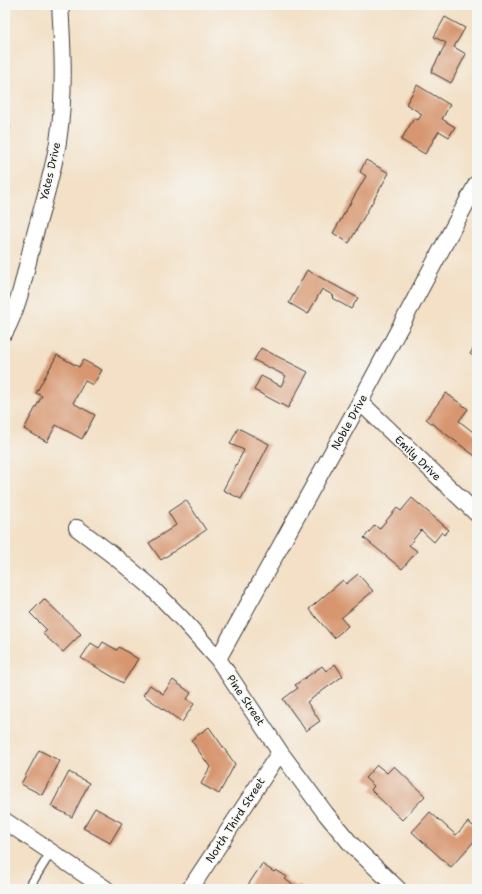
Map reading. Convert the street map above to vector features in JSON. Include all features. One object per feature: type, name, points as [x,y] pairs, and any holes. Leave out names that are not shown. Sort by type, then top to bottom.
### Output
[{"type":"street","name":"Yates Drive","points":[[5,332],[14,311],[23,281],[57,143],[63,83],[63,49],[60,5]]},
{"type":"street","name":"Noble Drive","points":[[218,659],[360,402],[477,183]]},
{"type":"street","name":"Emily Drive","points":[[360,402],[477,514]]},
{"type":"street","name":"Pine Street","points":[[77,528],[149,585],[218,659],[280,752],[326,814],[351,844],[398,889]]},
{"type":"street","name":"North Third Street","points":[[190,889],[280,752]]},
{"type":"street","points":[[5,820],[106,889]]},
{"type":"lane","points":[[28,889],[51,852]]},
{"type":"building","points":[[445,17],[465,28],[454,47],[466,54],[451,83],[431,72],[446,43],[434,37]]},
{"type":"building","points":[[417,85],[450,105],[442,119],[455,127],[449,137],[439,131],[425,154],[401,140],[414,118],[418,120],[422,114],[406,104]]},
{"type":"building","points":[[5,126],[10,126],[8,143],[5,142]]},
{"type":"building","points":[[366,160],[389,173],[349,243],[333,233],[366,176],[360,172]]},
{"type":"building","points":[[307,270],[358,298],[351,309],[332,298],[334,296],[322,289],[308,314],[289,303]]},
{"type":"building","points":[[477,342],[477,358],[470,354]]},
{"type":"building","points":[[261,348],[308,372],[288,408],[254,390],[261,376],[281,386],[286,376],[254,360]]},
{"type":"building","points":[[57,355],[79,367],[83,360],[102,370],[93,385],[85,381],[73,403],[95,415],[82,439],[56,425],[47,442],[24,429],[42,396],[36,393]]},
{"type":"building","points":[[446,393],[468,409],[459,421],[477,435],[477,453],[475,456],[426,419]]},
{"type":"building","points":[[238,428],[269,444],[241,499],[223,490],[244,450],[230,444]]},
{"type":"building","points":[[412,498],[449,530],[444,535],[442,532],[434,542],[421,530],[409,545],[417,551],[402,569],[364,538],[375,525],[379,529],[397,508],[401,511]]},
{"type":"building","points":[[186,500],[206,530],[161,560],[149,543],[176,525],[168,512]]},
{"type":"building","points":[[358,574],[373,591],[341,618],[348,626],[334,638],[309,609],[343,580],[346,584]]},
{"type":"building","points":[[44,599],[81,634],[63,652],[43,634],[47,630],[30,613]]},
{"type":"building","points":[[103,642],[117,650],[119,647],[138,659],[123,683],[81,658],[91,643],[99,648]]},
{"type":"building","points":[[335,664],[343,676],[307,702],[320,721],[306,731],[283,699],[298,688],[295,685],[322,666],[326,671]]},
{"type":"building","points":[[173,680],[191,693],[187,699],[194,704],[182,722],[143,695],[150,685],[163,694]]},
{"type":"building","points":[[209,727],[235,764],[219,794],[201,784],[210,767],[191,740]]},
{"type":"building","points":[[39,750],[60,761],[42,795],[21,784]]},
{"type":"building","points":[[377,765],[387,773],[394,766],[425,796],[402,820],[371,790],[374,786],[365,778]]},
{"type":"building","points":[[69,772],[89,783],[72,817],[51,806]]},
{"type":"building","points":[[95,808],[122,823],[110,843],[83,828]]},
{"type":"building","points":[[430,812],[456,835],[468,822],[477,829],[477,838],[451,867],[412,832]]},
{"type":"building","points":[[262,864],[274,872],[276,870],[287,877],[285,879],[297,888],[299,886],[304,889],[247,889],[246,888]]}]
